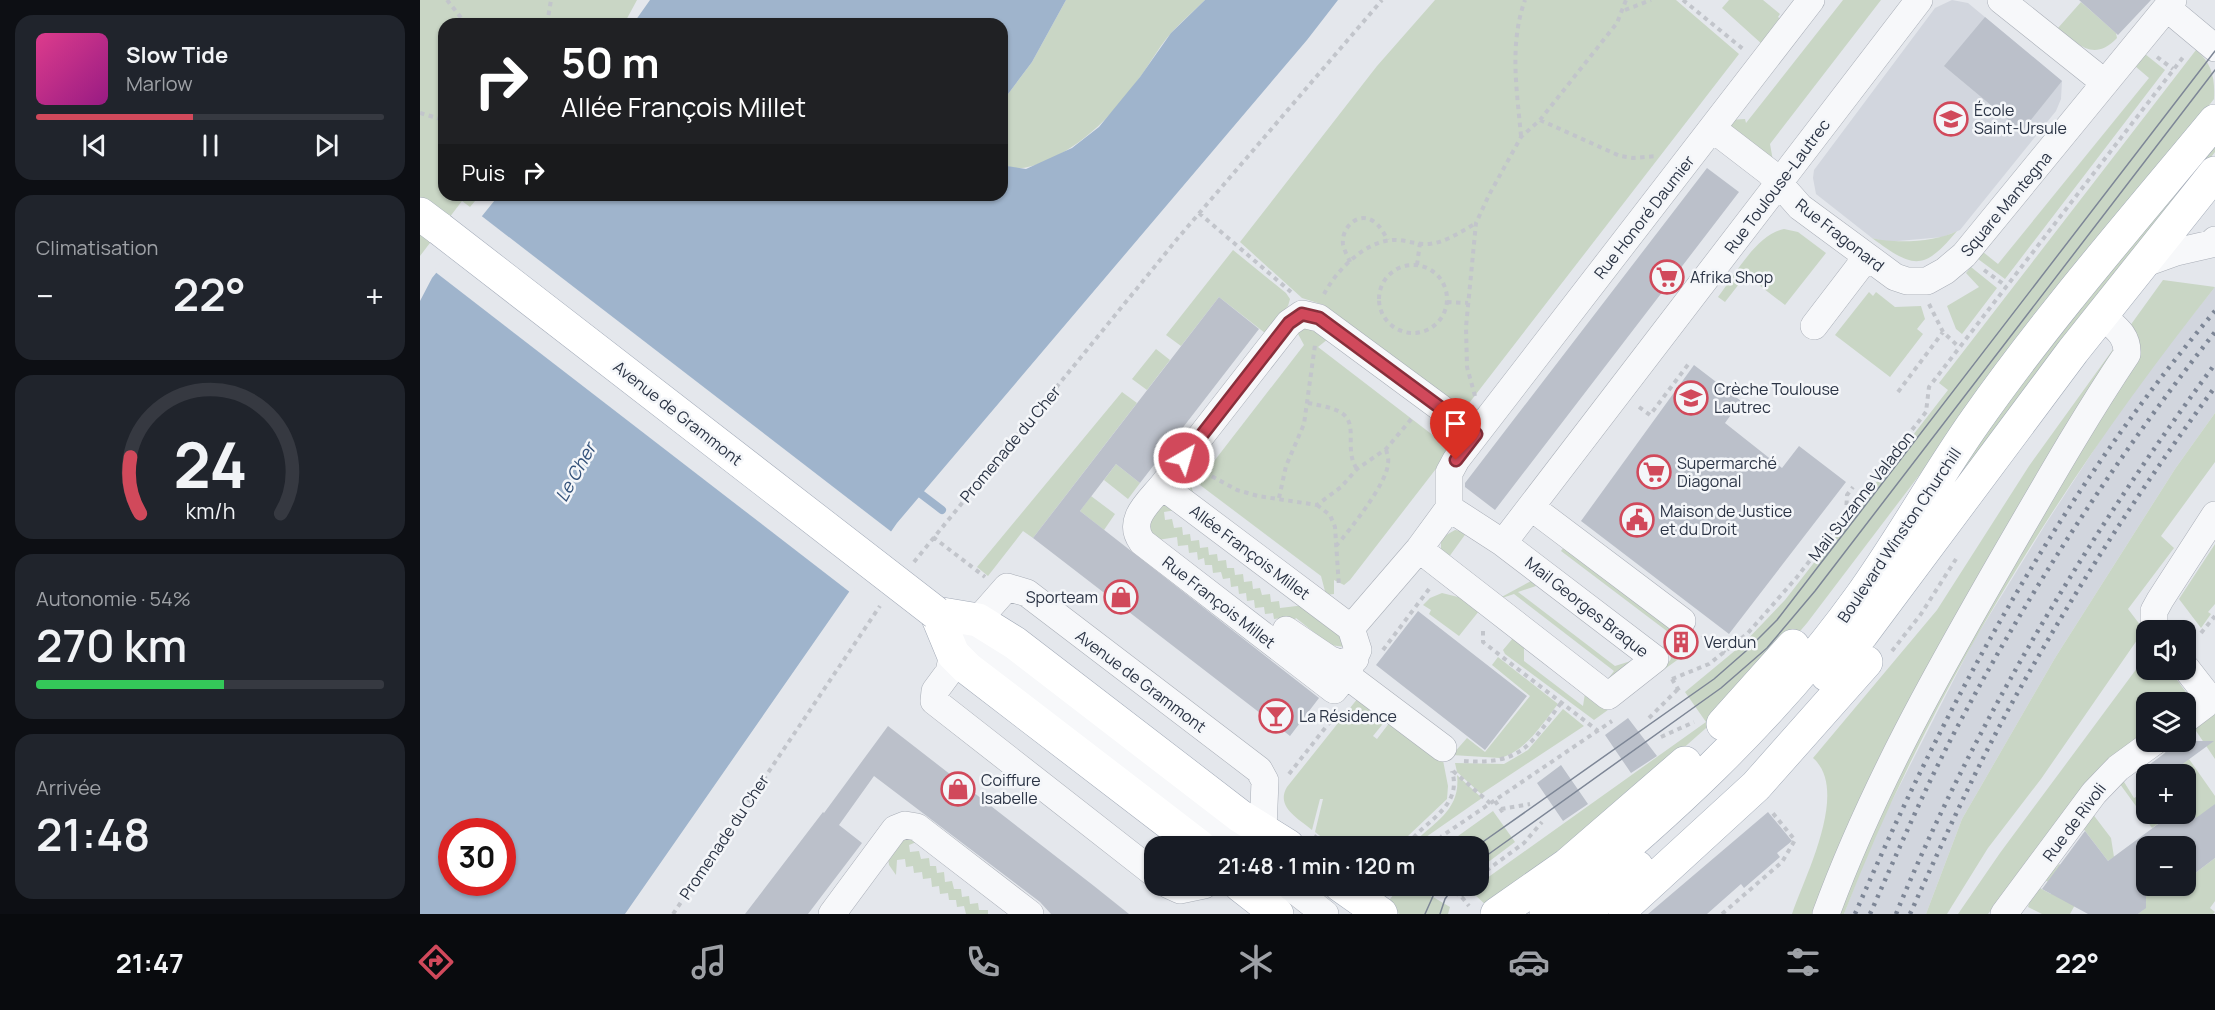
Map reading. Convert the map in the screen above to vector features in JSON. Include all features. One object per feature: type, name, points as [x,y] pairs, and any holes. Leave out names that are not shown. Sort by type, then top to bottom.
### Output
[{"type":"main road","name":"Boulevard Winston Churchill","points":[[1546,914],[1613,860],[1664,813],[1719,760],[1783,692],[1858,601],[1903,536],[1975,421],[2074,293],[2215,122]]},
{"type":"main road","name":"Boulevard Winston Churchill","points":[[1583,914],[1722,787],[1822,682],[1862,634],[2101,315],[2215,173]]},
{"type":"main road","name":"Avenue de Grammont","points":[[430,221],[966,636],[1016,643],[1240,816],[1259,836]]},
{"type":"main road","points":[[1497,914],[1567,865],[1684,765],[1780,662],[1975,421]]},
{"type":"main road","points":[[1616,914],[1756,786],[1866,662],[1916,596],[1964,520],[2016,428]]},
{"type":"main road","name":"Avenue de Grammont","points":[[966,636],[984,683],[1186,836]]},
{"type":"main road","points":[[1254,896],[1277,914]]},
{"type":"main road","points":[[1356,896],[1381,914]]},
{"type":"street","name":"Rue Honoré Daumier","points":[[1476,434],[1811,0]]},
{"type":"street","name":"Rue Toulouse-Lautrec","points":[[1503,543],[1919,0]]},
{"type":"street","points":[[2001,0],[2105,83]]},
{"type":"street","points":[[2170,4],[2208,46]]},
{"type":"street","name":"Square Mantegna","points":[[1922,289],[1927,281],[1945,272],[1964,255],[2170,4]]},
{"type":"street","name":"Rue Fragonard","points":[[1713,129],[1779,183],[1800,207],[1866,258],[1895,277],[1922,289]]},
{"type":"street","points":[[2140,265],[2176,252],[2211,244],[2215,240]]},
{"type":"street","points":[[1814,326],[1866,258]]},
{"type":"street","points":[[1826,914],[1865,814],[1934,678],[2094,401],[2127,354],[2123,334],[2101,315]]},
{"type":"street","points":[[1162,486],[1289,323],[1310,316],[1476,434],[1449,473],[1449,508],[1419,549],[1342,621],[1357,644],[1353,673]]},
{"type":"street","name":"Allée François Millet","points":[[1162,486],[1342,621]]},
{"type":"street","name":"Rue François Millet","points":[[1162,486],[1138,515],[1137,535],[1142,542],[1334,690],[1353,673]]},
{"type":"street","points":[[1531,507],[1682,621]]},
{"type":"street","name":"Mail Georges Braque","points":[[1419,549],[1608,696],[1655,659],[1503,543],[1449,508]]},
{"type":"street","points":[[2154,620],[2154,611],[2160,600],[2215,515]]},
{"type":"street","name":"Avenue de Grammont","points":[[1144,865],[938,706],[934,696],[949,672],[966,636],[1007,587],[1027,593],[1259,770],[1265,781],[1263,836]]},
{"type":"street","points":[[1286,630],[1353,673],[1447,759]]},
{"type":"street","points":[[2196,679],[2213,699],[2196,712]]},
{"type":"street","name":"Rue de Rivoli","points":[[2004,914],[2094,793],[2118,768],[2140,752]]},
{"type":"street","points":[[832,914],[895,829],[905,825],[917,827],[1030,914]]},
{"type":"street","points":[[1302,896],[1325,914]]},
{"type":"path","points":[[447,0],[461,18]]},
{"type":"path","points":[[548,18],[551,0]]},
{"type":"path","name":"Promenade du Cher","points":[[913,564],[1199,213],[1382,0]]},
{"type":"path","points":[[1521,137],[1516,76],[1516,40],[1525,0]]},
{"type":"path","points":[[1476,399],[1467,367],[1466,327],[1476,223],[1488,195],[1521,137],[1540,120],[1617,23],[1626,0]]},
{"type":"path","points":[[1624,10],[1651,0]]},
{"type":"path","points":[[1683,0],[1762,64]]},
{"type":"path","name":"Mail Suzanne Valadon","points":[[1663,685],[1709,664],[1736,645],[1776,602],[1926,412],[1929,387],[2173,69],[2208,46]]},
{"type":"path","points":[[2149,50],[2173,69]]},
{"type":"path","points":[[420,113],[438,118]]},
{"type":"path","points":[[1540,120],[1620,156],[1633,158],[1667,154]]},
{"type":"path","points":[[1199,213],[1290,291],[1310,316]]},
{"type":"path","points":[[1350,262],[1343,247],[1342,236],[1346,227],[1354,221],[1364,218],[1372,220],[1388,240]]},
{"type":"path","points":[[1279,498],[1286,465],[1298,440],[1308,403],[1310,316],[1328,285],[1350,262],[1374,246],[1388,240],[1438,242],[1476,223]]},
{"type":"path","points":[[1417,265],[1420,243]]},
{"type":"path","points":[[1406,265],[1417,265],[1436,273],[1446,291],[1447,302],[1439,321],[1420,332],[1410,333],[1390,324],[1379,306],[1382,284],[1396,269],[1406,265]]},
{"type":"path","points":[[1983,269],[2006,286]]},
{"type":"path","points":[[1922,289],[1943,332],[1959,347]]},
{"type":"path","points":[[1447,302],[1468,303]]},
{"type":"path","points":[[1898,392],[1943,332]]},
{"type":"path","points":[[1650,415],[1690,362]]},
{"type":"path","points":[[1317,505],[1341,488],[1358,469],[1386,449],[1412,419],[1431,402]]},
{"type":"path","points":[[1308,403],[1342,412],[1349,420],[1350,453],[1358,469]]},
{"type":"path","points":[[1335,547],[1380,485],[1389,465],[1386,449]]},
{"type":"path","points":[[1184,458],[1238,490],[1258,496],[1317,505],[1329,515],[1335,528],[1342,621]]},
{"type":"path","points":[[1846,515],[1847,495],[1853,487]]},
{"type":"path","points":[[933,537],[988,580]]},
{"type":"path","points":[[1284,780],[1353,673],[1433,584]]},
{"type":"path","name":"Promenade du Cher","points":[[673,914],[885,600]]},
{"type":"path","points":[[2201,633],[2215,616]]},
{"type":"path","points":[[1482,622],[1484,642],[1598,731]]},
{"type":"path","points":[[1672,679],[1681,694]]},
{"type":"path","points":[[1649,718],[1678,689]]},
{"type":"path","points":[[1447,759],[1490,763],[1512,757],[1538,734],[1561,703]]},
{"type":"path","points":[[1661,737],[1698,720],[1694,715]]},
{"type":"path","points":[[1442,836],[1617,718]]},
{"type":"path","points":[[1447,759],[1491,804]]},
{"type":"path","points":[[1415,836],[1449,804],[1455,788],[1447,759]]},
{"type":"path","points":[[1496,801],[1504,814]]},
{"type":"path","points":[[1501,809],[1530,804]]},
{"type":"path","points":[[1722,914],[1782,862],[1795,840],[1770,810],[1762,806]]},
{"type":"path","points":[[1489,869],[1524,843],[1542,822]]},
{"type":"path","points":[[1521,837],[1524,843]]},
{"type":"shaded area","name":"École Saint-Ursule","points":[[1952,0],[1968,3],[2062,81],[2061,99],[2056,111],[1960,230],[1943,237],[1887,242],[1872,238],[1816,194],[1814,170],[1935,8]]},
{"type":"shaded area","points":[[2215,287],[2215,413],[2175,469],[2055,658],[1962,819],[1926,914],[1844,914],[1874,836],[1973,642],[2105,433],[2162,353]]},
{"type":"green space","points":[[420,0],[637,0],[627,18],[438,18],[438,201],[462,201],[420,256]]},
{"type":"green space","points":[[1066,0],[1205,0],[1172,32],[1122,101],[1098,126],[1057,156],[1026,168],[1016,168],[1008,166],[1008,94],[1032,62]]},
{"type":"green space","points":[[1435,0],[1676,0],[1739,54],[1463,411],[1324,305],[1302,298],[1240,242],[1377,66]]},
{"type":"green space","points":[[1729,0],[1763,0],[1780,14],[1778,17],[1782,20],[1763,45],[1722,8]]},
{"type":"green space","points":[[1843,0],[1881,0],[1770,144],[1773,161],[1730,126],[1729,120],[1745,119],[1746,123]]},
{"type":"green space","points":[[2081,2],[2116,33],[2117,38],[2109,45],[2101,49],[2086,48],[2058,28]]},
{"type":"green space","points":[[2196,50],[2209,66],[2214,84],[2214,99],[1971,407],[1807,623],[1767,670],[1731,706],[1567,851],[1488,907],[1476,896],[1489,896],[1489,877],[1706,722],[1685,692],[1743,644],[1785,600],[1948,390],[1939,383]]},
{"type":"green space","points":[[2145,54],[2165,70],[2005,279],[1978,259],[1983,252],[1998,264],[2149,78],[2135,66]]},
{"type":"green space","points":[[2215,142],[2215,152],[1948,494],[1960,466],[2045,351]]},
{"type":"green space","points":[[462,201],[475,201],[470,207]]},
{"type":"green space","points":[[1784,229],[1798,232],[1826,253],[1785,305],[1746,275],[1725,302],[1718,297],[1755,247],[1764,239]]},
{"type":"green space","points":[[1957,231],[1935,254],[1917,261],[1898,255],[1872,238],[1915,241],[1938,238]]},
{"type":"green space","points":[[1233,250],[1286,293],[1290,299],[1288,306],[1265,333],[1219,297],[1181,346],[1166,335]]},
{"type":"green space","points":[[1971,267],[1997,288],[1962,334],[1956,329],[1947,306],[1979,287],[1966,273]]},
{"type":"green space","points":[[2163,280],[2215,287],[2159,359],[2106,433],[2054,509],[2006,587],[1960,666],[1918,747],[1879,830],[1844,914],[1792,914],[1814,856],[1826,811],[1827,791],[1823,772],[1813,758],[1937,610],[2029,466]]},
{"type":"green space","points":[[1869,292],[1873,296],[1876,292],[1895,307],[1921,306],[1925,319],[1917,329],[1923,334],[1890,377],[1835,335]]},
{"type":"green space","points":[[1308,326],[1328,339],[1318,347],[1434,436],[1445,428],[1452,435],[1449,452],[1350,580],[1344,585],[1334,580],[1334,594],[1326,595],[1321,576],[1200,485],[1191,484],[1193,493],[1186,483],[1189,472],[1200,457],[1208,469],[1304,345],[1297,332]]},
{"type":"green space","points":[[1156,349],[1170,360],[1147,390],[1132,379]]},
{"type":"green space","points":[[1122,392],[1137,403],[1033,538],[1023,531],[988,576],[977,567]]},
{"type":"green space","points":[[2215,413],[2215,462],[2161,536],[2174,548],[2128,609],[2136,620],[2136,642],[2041,779],[1988,848],[1947,914],[1926,914],[1962,819],[2055,658],[2175,469]]},
{"type":"green space","points":[[1116,464],[1140,483],[1128,499],[1104,480]]},
{"type":"green space","points":[[1091,496],[1115,514],[1104,530],[1080,511]]},
{"type":"green space","points":[[1165,502],[1182,509],[1164,512],[1165,520],[1172,519],[1174,528],[1182,527],[1183,535],[1190,534],[1191,541],[1199,540],[1200,548],[1208,547],[1209,555],[1217,554],[1218,561],[1226,560],[1227,568],[1234,568],[1235,575],[1243,574],[1244,582],[1252,581],[1253,589],[1260,588],[1262,595],[1270,594],[1271,602],[1279,601],[1280,608],[1305,605],[1340,631],[1345,647],[1330,645],[1296,618],[1279,639],[1281,618],[1274,619],[1273,613],[1265,614],[1264,607],[1255,608],[1254,600],[1247,601],[1246,593],[1239,594],[1238,586],[1231,587],[1230,578],[1223,579],[1221,572],[1213,573],[1212,565],[1205,565],[1204,558],[1198,560],[1197,552],[1189,553],[1188,545],[1178,546],[1177,537],[1151,541],[1144,520]]},
{"type":"green space","points":[[1455,530],[1467,532],[1446,561],[1441,554],[1441,538]]},
{"type":"green space","points":[[1566,544],[1681,628],[1666,647],[1680,658],[1594,720],[1505,654],[1503,650],[1513,638],[1524,647],[1524,661],[1583,706],[1586,687],[1668,663],[1671,659],[1670,654],[1662,648],[1672,635],[1561,551]]},
{"type":"green space","points":[[2215,544],[2215,604],[2208,612],[2211,614],[2201,628],[2179,599]]},
{"type":"green space","points":[[1531,581],[1536,586],[1518,592],[1615,666],[1634,660],[1604,684],[1614,671],[1514,594],[1496,600]]},
{"type":"green space","points":[[1442,593],[1462,598],[1479,611],[1459,636],[1429,614],[1431,610],[1423,605],[1430,598]]},
{"type":"green space","points":[[1498,657],[1558,704],[1533,736],[1509,754],[1500,758],[1452,755],[1467,738],[1485,752],[1530,696],[1492,665]]},
{"type":"green space","points":[[2136,669],[2136,680],[2177,680],[2186,692],[2136,692],[2136,740],[2086,784],[1988,914],[1958,914],[2000,853]]},
{"type":"green space","points":[[1358,698],[1386,720],[1373,736],[1377,739],[1390,722],[1441,750],[1448,786],[1447,799],[1408,836],[1320,836],[1315,832],[1323,799],[1320,799],[1312,830],[1295,817],[1286,806],[1284,794],[1287,787]]},
{"type":"green space","points":[[2215,708],[2215,759],[2196,731],[2196,722]]},
{"type":"green space","points":[[1563,709],[1584,726],[1481,794],[1457,772],[1455,763],[1504,764],[1528,750]]},
{"type":"green space","points":[[2189,759],[2193,764],[2182,764]]},
{"type":"green space","points":[[2196,769],[2215,796],[2215,804],[2206,832],[2196,818]]},
{"type":"green space","points":[[1457,775],[1482,798],[1427,836],[1421,836],[1446,813],[1455,796]]},
{"type":"green space","points":[[2121,777],[2134,798],[2136,797],[2136,806],[2117,780]]},
{"type":"green space","points":[[1493,811],[1515,842],[1489,862],[1489,836],[1458,836]]},
{"type":"green space","points":[[2092,813],[2111,838],[2114,857],[2108,861],[2082,827]]},
{"type":"green space","points":[[905,836],[924,839],[909,845],[910,852],[919,851],[921,859],[929,858],[930,866],[936,866],[937,873],[944,872],[945,882],[952,881],[954,889],[961,889],[962,897],[969,896],[970,904],[978,903],[979,910],[988,910],[988,914],[966,914],[964,906],[957,907],[956,900],[949,900],[948,893],[940,894],[939,886],[932,887],[931,878],[923,879],[922,872],[914,873],[913,866],[906,867],[905,859],[897,860],[896,875],[889,865],[888,858]]},
{"type":"green space","points":[[2215,858],[2215,901],[2210,908],[2215,912],[2213,914],[2138,914],[2143,910],[2127,890],[2136,883],[2136,896],[2196,896],[2196,872]]},
{"type":"green space","points":[[2059,864],[2088,881],[2070,914],[2042,914],[2028,907],[2029,904],[2024,901],[2036,886],[2051,894],[2056,887],[2042,878],[2052,865],[2056,868]]},
{"type":"green space","points":[[1392,896],[1430,896],[1450,907],[1448,914],[1400,914],[1383,908]]},
{"type":"water","points":[[650,0],[1066,0],[1032,62],[1008,94],[1008,18],[637,18]]},
{"type":"water","name":"Le Cher","points":[[1205,0],[1338,0],[1307,40],[897,523],[625,914],[420,914],[420,301],[432,278],[494,201],[1008,201],[1008,166],[1026,169],[1072,148],[1099,127],[1140,77],[1171,33]]},
{"type":"pier","points":[[479,214],[893,533],[851,593],[434,271]]},
{"type":"building","points":[[2079,0],[2151,0],[2118,35]]},
{"type":"building","points":[[1985,17],[2062,81],[2022,131],[1944,66]]},
{"type":"building","points":[[1707,168],[1739,192],[1495,510],[1465,487],[1465,483]]},
{"type":"building","points":[[1219,297],[1259,329],[1140,483],[1116,464],[1080,511],[1319,698],[1290,736],[1033,538]]},
{"type":"building","points":[[1694,365],[1741,401],[1725,423],[1782,468],[1799,446],[1846,482],[1729,634],[1581,521]]},
{"type":"building","points":[[1418,611],[1527,696],[1485,750],[1376,665]]},
{"type":"building","points":[[1628,718],[1657,756],[1631,773],[1605,735]]},
{"type":"building","points":[[888,726],[1129,914],[1051,914],[1040,902],[874,776],[839,825],[862,843],[808,914],[745,914]]},
{"type":"building","points":[[2196,741],[2214,741],[2183,764],[2150,764],[2165,753],[2196,752]]},
{"type":"building","points":[[1561,765],[1588,804],[1563,821],[1537,783]]},
{"type":"building","points":[[2215,804],[2215,858],[2196,872],[2196,836],[2142,836],[2158,824],[2196,824],[2196,818]]},
{"type":"building","points":[[1768,812],[1792,841],[1777,853],[1780,857],[1744,888],[1741,884],[1707,914],[1648,914]]},
{"type":"building","points":[[2085,831],[2108,861],[2136,840],[2136,896],[2146,896],[2146,908],[2138,914],[2088,914],[2042,889]]},
{"type":"waterway","points":[[921,494],[942,510]]},
{"type":"tram line","points":[[1489,838],[1714,679],[1777,620],[2215,51]]},
{"type":"tram line","points":[[1489,854],[1721,688],[1767,648],[1815,591],[2215,70]]},
{"type":"tram line","points":[[1425,914],[1433,896]]},
{"type":"tram line","points":[[1440,914],[1447,896]]},
{"type":"railway","points":[[1855,914],[1929,754],[2013,599],[2108,450],[2160,379],[2215,311]]},
{"type":"railway","points":[[1870,914],[1949,744],[2018,619],[2079,520],[2145,425],[2215,332]]},
{"type":"railway","points":[[1896,914],[1927,842],[1962,771],[2039,630],[2124,493],[2215,364]]},
{"type":"railway","points":[[1910,914],[1977,770],[2044,647],[2114,533],[2163,459],[2215,387]]},
{"type":"place","name":"École Saint-Ursule","points":[[1951,119]]},
{"type":"place","name":"Afrika Shop","points":[[1667,277]]},
{"type":"place","name":"Crèche Toulouse Lautrec","points":[[1691,398]]},
{"type":"place","name":"Supermarché Diagonal","points":[[1654,472]]},
{"type":"place","name":"Maison de Justice et du Droit","points":[[1637,520]]},
{"type":"place","name":"Sporteam","points":[[1121,597]]},
{"type":"place","name":"Verdun","points":[[1681,642]]},
{"type":"place","name":"La Résidence","points":[[1276,716]]},
{"type":"place","name":"Coiffure Isabelle","points":[[958,789]]},
{"type":"route","points":[[1184,458],[1289,323],[1302,314],[1319,318],[1476,434],[1456,460]]}]
